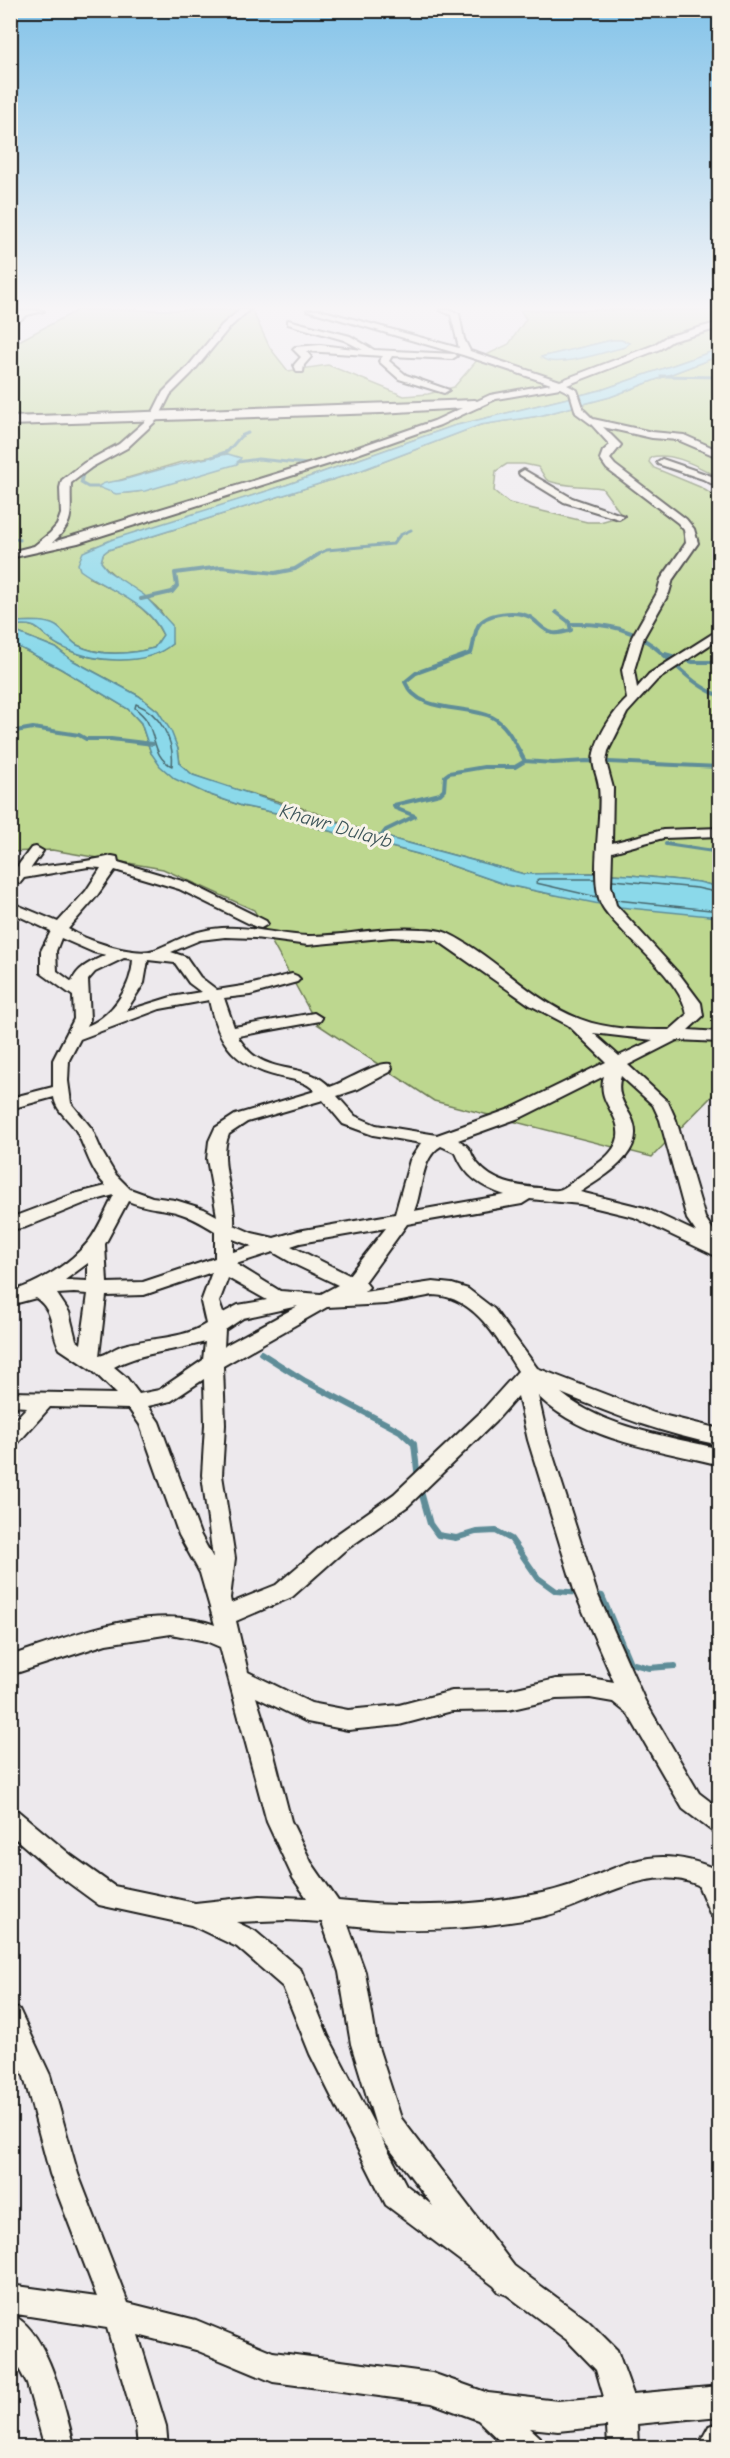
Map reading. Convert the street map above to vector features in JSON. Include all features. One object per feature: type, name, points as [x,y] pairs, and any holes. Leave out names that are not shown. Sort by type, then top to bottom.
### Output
[{"type":"street","points":[[32,551],[54,536],[62,526],[67,514],[66,482],[123,446],[146,425]]},
{"type":"street","points":[[10,555],[85,537],[325,462],[432,425]]},
{"type":"street","points":[[594,425],[616,445],[615,449],[607,453],[605,459],[611,467],[682,521],[689,529],[692,543],[667,579],[663,592],[638,637],[628,670],[633,699]]},
{"type":"street","points":[[606,425],[651,435],[680,437],[720,455]]},
{"type":"street","points":[[662,462],[675,469],[709,476],[720,485]]},
{"type":"street","points":[[524,473],[568,500],[619,516]]},
{"type":"street","points":[[10,1399],[134,1402],[164,1396],[213,1362],[322,1301],[363,1273],[402,1218],[408,1205],[419,1160],[428,1146],[516,1113],[673,1036],[695,1016],[693,1003],[652,951],[609,906],[604,886],[603,850],[606,788],[599,757],[621,711],[653,677],[720,632]]},
{"type":"street","points":[[603,850],[663,834],[720,832]]},
{"type":"street","points":[[13,879],[36,851]]},
{"type":"street","points":[[13,879],[88,862],[112,862],[184,886],[261,924]]},
{"type":"street","points":[[79,993],[49,973],[46,959],[51,941],[58,929],[85,903],[112,862]]},
{"type":"street","points":[[10,906],[98,949],[168,956],[181,960],[194,980],[216,996],[220,1015],[232,1041],[249,1060],[265,1068],[309,1078],[349,1120],[373,1130],[439,1140],[463,1150],[469,1165],[489,1183],[511,1191],[591,1200],[639,1212],[718,1250]]},
{"type":"street","points":[[105,1024],[138,985],[147,955],[202,933],[253,933],[309,940],[342,939],[400,930],[441,936],[564,1017],[660,1102],[668,1120],[696,1219],[718,1250]]},
{"type":"street","points":[[122,953],[90,969],[80,979],[82,1019],[61,1060],[63,1104],[84,1129],[93,1152],[108,1178],[121,1191],[149,1203],[175,1206],[198,1213],[247,1238],[275,1245],[300,1260],[387,1297]]},
{"type":"street","points":[[71,1037],[177,1000],[216,996],[292,980]]},
{"type":"street","points":[[564,1017],[594,1028],[673,1036],[720,1037]]},
{"type":"street","points":[[228,1033],[314,1018]]},
{"type":"street","points":[[561,1197],[605,1167],[623,1150],[627,1134],[623,1118],[611,1098],[610,1084],[617,1062]]},
{"type":"street","points":[[222,1609],[224,1558],[212,1475],[215,1425],[213,1362],[216,1320],[210,1302],[225,1262],[225,1203],[217,1176],[215,1152],[221,1130],[238,1119],[350,1087],[384,1068]]},
{"type":"street","points":[[10,1104],[61,1090]]},
{"type":"street","points":[[10,1224],[20,1223],[80,1198],[121,1191]]},
{"type":"street","points":[[38,1290],[76,1264],[96,1244],[121,1191]]},
{"type":"street","points":[[10,1299],[38,1290],[74,1286],[116,1290],[144,1288],[298,1237],[499,1200],[541,1195]]},
{"type":"street","points":[[94,1362],[98,1289],[96,1244]]},
{"type":"street","points":[[225,1262],[234,1273],[270,1294],[322,1301]]},
{"type":"street","points":[[94,1362],[127,1351],[179,1343],[202,1336],[238,1312],[273,1304],[387,1297],[437,1288],[460,1294],[481,1308],[547,1393],[576,1414],[620,1433],[682,1446],[720,1457]]},
{"type":"street","points":[[38,1290],[53,1298],[62,1318],[67,1344],[119,1382],[149,1422],[190,1535],[210,1572],[231,1642],[238,1678],[261,1747],[279,1822],[302,1870],[331,1911],[352,1972],[364,2044],[390,2126],[430,2182],[509,2282]]},
{"type":"street","points":[[529,1372],[648,1419],[695,1433],[720,1437]]},
{"type":"street","points":[[222,1609],[284,1591],[337,1545],[401,1500],[488,1417],[529,1372]]},
{"type":"street","points":[[529,1372],[528,1402],[586,1593],[636,1707],[691,1801],[720,1823]]},
{"type":"street","points":[[10,1439],[45,1400]]},
{"type":"street","points":[[10,1666],[106,1635],[171,1625],[209,1632],[231,1642]]},
{"type":"street","points":[[238,1678],[307,1712],[348,1720],[399,1715],[452,1701],[508,1700],[556,1689],[590,1688],[619,1693],[636,1707]]},
{"type":"street","points":[[10,1820],[63,1864],[108,1897],[194,1914],[246,1939],[292,1979],[319,2044],[396,2195],[509,2282],[577,2330],[607,2360],[616,2382],[622,2411],[623,2448]]},
{"type":"street","points":[[194,1914],[269,1908],[410,1918],[462,1915],[544,1905],[645,1868],[674,1866],[713,1880],[720,1908]]},
{"type":"street","points":[[10,2018],[37,2075],[64,2174],[118,2314],[150,2426],[153,2448]]},
{"type":"street","points":[[10,2299],[118,2314],[196,2335],[273,2367],[432,2388],[488,2408],[558,2416],[720,2401]]},
{"type":"street","points":[[10,2328],[21,2340],[44,2388],[60,2448]]},
{"type":"street","points":[[488,2408],[528,2448]]},
{"type":"street","points":[[712,2448],[720,2437]]},
{"type":"green space","points":[[11,425],[458,425],[286,485],[93,547],[90,578],[122,594],[150,616],[163,635],[154,648],[135,652],[105,653],[77,645],[51,624],[11,622]],"holes":[[[228,454],[167,483],[133,493],[118,493],[106,488],[114,482],[185,461]]]},
{"type":"green space","points":[[480,425],[719,425],[719,477],[678,458],[651,457],[649,462],[654,468],[700,487],[719,499],[719,887],[698,882],[630,875],[524,874],[367,832],[305,809],[217,784],[193,775],[180,764],[178,749],[158,711],[139,696],[72,660],[56,648],[11,630],[11,626],[35,627],[60,646],[86,656],[117,660],[132,659],[160,651],[172,644],[163,615],[147,598],[115,576],[101,562],[103,554],[108,550],[354,473]],"holes":[[[507,464],[538,467],[550,481],[602,488],[619,511],[618,517],[600,522],[587,522],[509,503],[494,491],[496,471]]]},
{"type":"green space","points":[[11,643],[61,669],[128,709],[141,723],[151,753],[205,793],[242,806],[281,814],[314,827],[418,854],[507,885],[550,894],[719,917],[719,1093],[714,1094],[652,1157],[434,1101],[317,1024],[254,910],[163,869],[52,850],[11,852]]},
{"type":"water","points":[[482,425],[354,473],[108,550],[103,554],[101,562],[108,571],[144,595],[172,625],[172,644],[160,652],[132,659],[101,659],[60,646],[35,627],[11,626],[11,622],[45,622],[59,628],[77,645],[105,653],[135,652],[154,648],[163,635],[156,623],[138,605],[80,570],[78,564],[83,552],[113,539],[286,485],[453,426]]},
{"type":"water","points":[[228,454],[241,458],[237,464],[145,491],[116,494],[98,487],[188,462]]},
{"type":"water","name":"Khawr Dulayb","points":[[11,630],[56,648],[72,660],[139,696],[158,711],[171,731],[178,749],[180,764],[193,775],[367,832],[524,874],[630,875],[699,882],[719,887],[719,917],[609,906],[507,885],[418,854],[314,827],[281,814],[242,806],[205,793],[175,779],[160,766],[151,753],[141,723],[128,709],[61,669],[11,643]]},
{"type":"waterway","points":[[212,457],[228,451],[241,436],[248,433]]},
{"type":"waterway","points":[[238,462],[258,459],[307,464]]},
{"type":"waterway","points":[[98,487],[88,487],[81,483],[83,474],[99,463]]},
{"type":"waterway","points":[[316,555],[327,550],[393,544],[400,535],[411,530]]},
{"type":"waterway","points":[[10,537],[20,540]]},
{"type":"waterway","points":[[141,599],[172,592],[177,586],[175,573],[221,567],[275,573],[295,569],[319,554]]},
{"type":"waterway","points":[[525,761],[503,725],[492,717],[431,704],[411,692],[405,682],[416,673],[471,653],[478,626],[482,621],[495,615],[518,613],[530,617],[553,633],[571,630],[569,622],[556,612]]},
{"type":"waterway","points":[[570,624],[609,626],[632,633],[653,646],[697,683],[720,696]]},
{"type":"waterway","points":[[665,654],[693,662],[720,662]]},
{"type":"waterway","points":[[10,732],[33,728],[79,735],[86,739],[111,739],[153,744]]},
{"type":"waterway","name":"Khawr Dulayb","points":[[379,839],[386,830],[415,816],[395,808],[394,805],[440,794],[444,790],[445,776],[449,773],[484,767],[515,767],[525,761]]},
{"type":"waterway","points":[[525,761],[553,763],[586,761],[720,767]]},
{"type":"waterway","points":[[666,844],[720,852]]},
{"type":"waterway","points":[[261,1353],[305,1381],[400,1431],[414,1444],[418,1479]]},
{"type":"waterway","points":[[420,1488],[430,1524],[438,1535],[456,1538],[476,1532],[496,1531],[511,1539],[538,1578],[556,1591],[581,1593]]},
{"type":"waterway","points":[[593,1594],[602,1596],[630,1663],[649,1668],[675,1666]]}]
